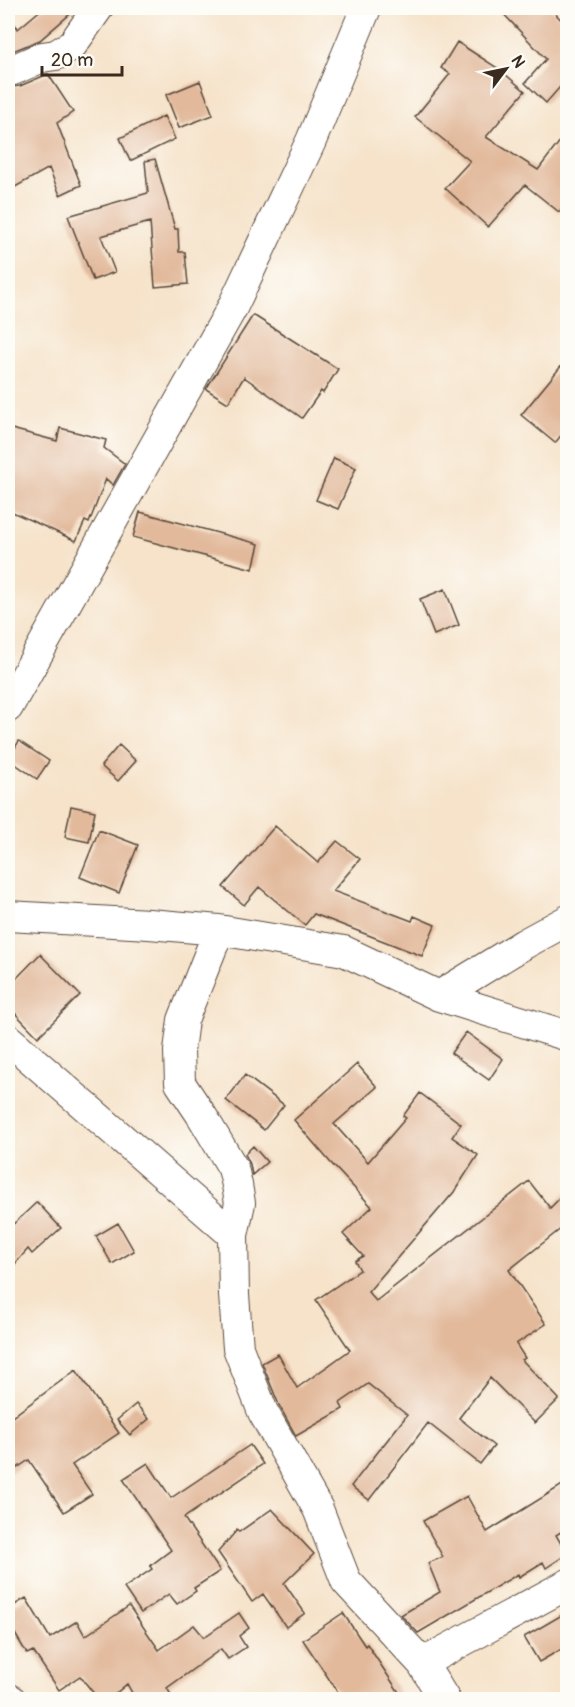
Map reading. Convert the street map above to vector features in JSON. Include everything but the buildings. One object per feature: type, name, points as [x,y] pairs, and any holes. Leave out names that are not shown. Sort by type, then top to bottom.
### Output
[{"type":"street","points":[[8,69],[13,70],[42,57],[56,55],[72,45],[98,8]]},
{"type":"street","points":[[8,707],[232,308],[311,141],[366,8]]},
{"type":"street","points":[[8,916],[128,922],[219,930],[344,951],[439,996],[567,1036]]},
{"type":"street","points":[[439,996],[567,920]]},
{"type":"street","points":[[219,930],[183,1020],[179,1061],[180,1083],[233,1168],[240,1203],[233,1235],[238,1348],[262,1412],[318,1509],[346,1581],[422,1663],[445,1700]]},
{"type":"street","points":[[8,1039],[233,1235]]},
{"type":"street","points":[[422,1663],[567,1584]]}]
